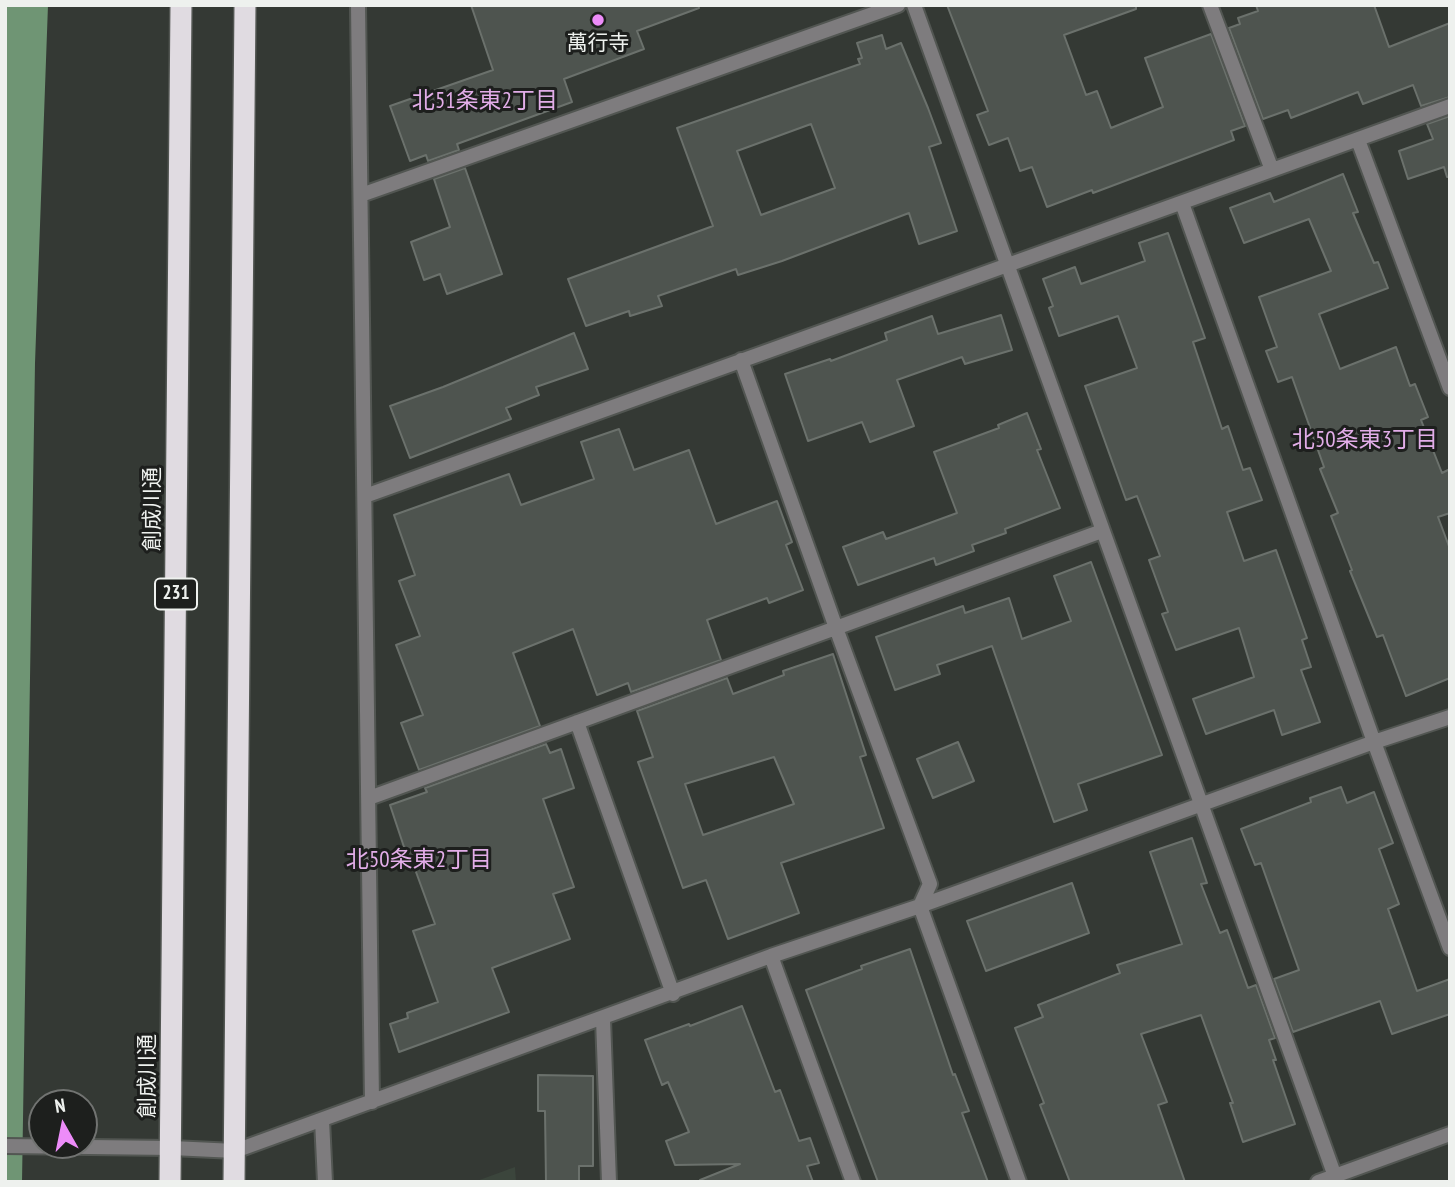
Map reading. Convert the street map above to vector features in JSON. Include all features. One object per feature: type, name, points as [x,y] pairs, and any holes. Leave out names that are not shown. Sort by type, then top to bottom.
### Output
[{"type":"highway","name":"創成川通","points":[[170,1182],[181,5]]},
{"type":"highway","points":[[234,1182],[245,5]]},
{"type":"street","points":[[358,5],[372,1102]]},
{"type":"street","points":[[361,195],[898,5]]},
{"type":"street","points":[[914,5],[1336,1179]]},
{"type":"street","points":[[1210,5],[1272,170]]},
{"type":"street","points":[[365,496],[1450,106]]},
{"type":"street","points":[[1358,140],[1450,388]]},
{"type":"street","points":[[1182,203],[1450,948]]},
{"type":"street","points":[[741,360],[835,628],[930,884],[920,906],[1019,1182]]},
{"type":"street","points":[[369,798],[1102,531]]},
{"type":"street","points":[[5,1146],[172,1148],[235,1152],[674,994],[771,956],[920,906],[1374,742],[1450,718]]},
{"type":"street","points":[[578,722],[674,994]]},
{"type":"street","points":[[771,956],[853,1182]]},
{"type":"street","points":[[603,1019],[609,1182]]},
{"type":"street","points":[[322,1120],[325,1182]]},
{"type":"street","points":[[1318,1182],[1336,1179],[1450,1134]]},
{"type":"shaded area","points":[[5,5],[48,5],[35,363],[22,1182],[5,1182]]},
{"type":"shaded area","points":[[515,1167],[516,1182],[474,1182]]},
{"type":"building","points":[[471,5],[698,5],[699,8],[637,31],[644,49],[564,79],[572,102],[457,144],[459,150],[428,161],[426,155],[410,161],[390,106],[493,70]]},
{"type":"building","points":[[947,5],[1136,5],[1136,9],[1064,35],[1086,95],[1097,91],[1111,128],[1163,107],[1145,58],[1211,34],[1245,126],[1231,131],[1234,140],[1093,193],[1092,190],[1047,207],[1032,167],[1020,171],[1008,138],[989,145],[977,115],[988,111]]},
{"type":"building","points":[[1256,5],[1374,5],[1389,47],[1450,23],[1450,97],[1421,106],[1413,85],[1363,104],[1358,92],[1291,118],[1288,110],[1263,119],[1229,28],[1240,24],[1238,18],[1258,11]]},
{"type":"building","points":[[882,35],[886,49],[901,43],[941,143],[929,147],[957,231],[919,244],[909,213],[782,261],[738,275],[736,269],[658,296],[662,306],[630,316],[629,311],[586,326],[568,279],[713,226],[677,128],[860,64],[858,59],[862,58],[857,43]],"holes":[[[811,124],[835,188],[761,215],[737,151]]]},
{"type":"building","points":[[1450,116],[1450,177],[1447,177],[1444,167],[1408,179],[1399,151],[1433,139],[1427,124]]},
{"type":"building","points":[[465,168],[502,274],[447,294],[440,274],[424,280],[411,242],[450,227],[434,179]]},
{"type":"building","points":[[1343,174],[1358,212],[1353,213],[1374,263],[1378,262],[1388,288],[1319,314],[1340,369],[1396,347],[1410,386],[1415,384],[1428,417],[1421,420],[1442,473],[1450,469],[1450,513],[1438,517],[1450,549],[1450,678],[1406,696],[1383,635],[1377,637],[1350,571],[1352,570],[1331,516],[1338,513],[1320,469],[1324,467],[1292,377],[1278,382],[1266,351],[1277,347],[1259,297],[1331,271],[1309,219],[1244,243],[1230,208],[1270,193],[1274,202]]},
{"type":"building","points":[[1168,233],[1205,338],[1193,342],[1222,429],[1228,426],[1243,470],[1250,468],[1262,500],[1227,512],[1244,561],[1276,550],[1307,638],[1302,640],[1311,667],[1301,670],[1320,722],[1282,735],[1274,710],[1206,734],[1193,699],[1254,677],[1239,628],[1176,650],[1162,614],[1168,612],[1149,560],[1160,556],[1137,496],[1126,500],[1085,386],[1137,368],[1118,316],[1059,336],[1049,308],[1053,306],[1043,279],[1075,267],[1081,284],[1145,261],[1139,243]]},
{"type":"building","points":[[1001,315],[1012,350],[965,364],[962,357],[897,380],[914,426],[870,442],[862,422],[808,441],[785,374],[830,359],[831,361],[887,340],[885,333],[932,316],[938,334]]},
{"type":"building","points":[[574,333],[588,369],[536,387],[539,395],[506,408],[511,419],[410,458],[390,406]]},
{"type":"building","points":[[1027,413],[1041,449],[1037,450],[1060,508],[1005,529],[1006,533],[972,545],[974,551],[936,565],[934,558],[858,585],[843,547],[883,532],[886,539],[957,513],[934,452],[999,428],[998,425]]},
{"type":"building","points":[[619,429],[634,470],[689,450],[716,524],[777,501],[792,542],[786,545],[803,590],[769,603],[767,598],[707,620],[721,660],[631,692],[628,683],[597,695],[573,629],[513,653],[540,726],[419,770],[401,723],[423,715],[396,645],[420,636],[399,581],[415,575],[394,515],[509,474],[521,505],[594,479],[581,442]]},
{"type":"building","points":[[1091,562],[1162,755],[1078,784],[1087,810],[1054,822],[992,646],[937,665],[940,674],[895,690],[876,637],[963,606],[965,613],[1009,598],[1022,639],[1071,621],[1054,576]]},
{"type":"building","points":[[833,654],[866,755],[860,757],[884,828],[781,863],[799,913],[728,939],[706,880],[683,888],[638,762],[653,757],[637,711],[727,678],[733,694],[784,675],[783,671]],"holes":[[[774,757],[794,804],[703,835],[685,784]]]},
{"type":"building","points":[[958,742],[974,781],[933,798],[917,759]]},
{"type":"building","points":[[546,744],[550,753],[561,749],[574,788],[543,799],[574,887],[553,894],[570,939],[492,968],[509,1012],[399,1052],[390,1024],[408,1018],[407,1013],[438,1002],[413,931],[435,924],[412,861],[409,862],[390,805],[427,792],[425,788]]},
{"type":"building","points":[[1341,787],[1347,803],[1374,792],[1393,843],[1379,849],[1399,904],[1388,909],[1417,991],[1450,979],[1450,1014],[1392,1034],[1380,1001],[1293,1032],[1274,979],[1299,970],[1261,863],[1255,865],[1241,829],[1311,802],[1310,798]]},
{"type":"building","points":[[1192,838],[1207,883],[1201,884],[1220,933],[1227,930],[1248,988],[1256,985],[1275,1038],[1269,1040],[1276,1060],[1273,1060],[1295,1124],[1243,1142],[1230,1103],[1233,1103],[1201,1015],[1141,1034],[1167,1102],[1158,1105],[1185,1182],[1070,1182],[1040,1105],[1044,1103],[1015,1028],[1043,1017],[1038,1005],[1120,973],[1117,965],[1182,944],[1150,852]]},
{"type":"building","points":[[1072,883],[1089,933],[986,971],[967,921]]},
{"type":"building","points":[[910,949],[953,1075],[955,1074],[969,1111],[962,1113],[988,1182],[878,1182],[806,990],[862,969],[861,966]]},
{"type":"building","points":[[742,1006],[775,1092],[780,1090],[799,1141],[810,1138],[819,1163],[807,1166],[813,1182],[700,1182],[740,1164],[675,1165],[666,1141],[689,1132],[668,1082],[662,1085],[645,1040]]},
{"type":"building","points":[[538,1075],[593,1076],[593,1166],[579,1166],[579,1182],[546,1182],[545,1111],[538,1111]]},
{"type":"place","name":"萬行寺","points":[[598,20]]},
{"type":"district","name":"北51条東2丁目","points":[[485,101]]},
{"type":"district","name":"北50条東3丁目","points":[[1365,440]]},
{"type":"district","name":"北50条東2丁目","points":[[419,860]]}]
